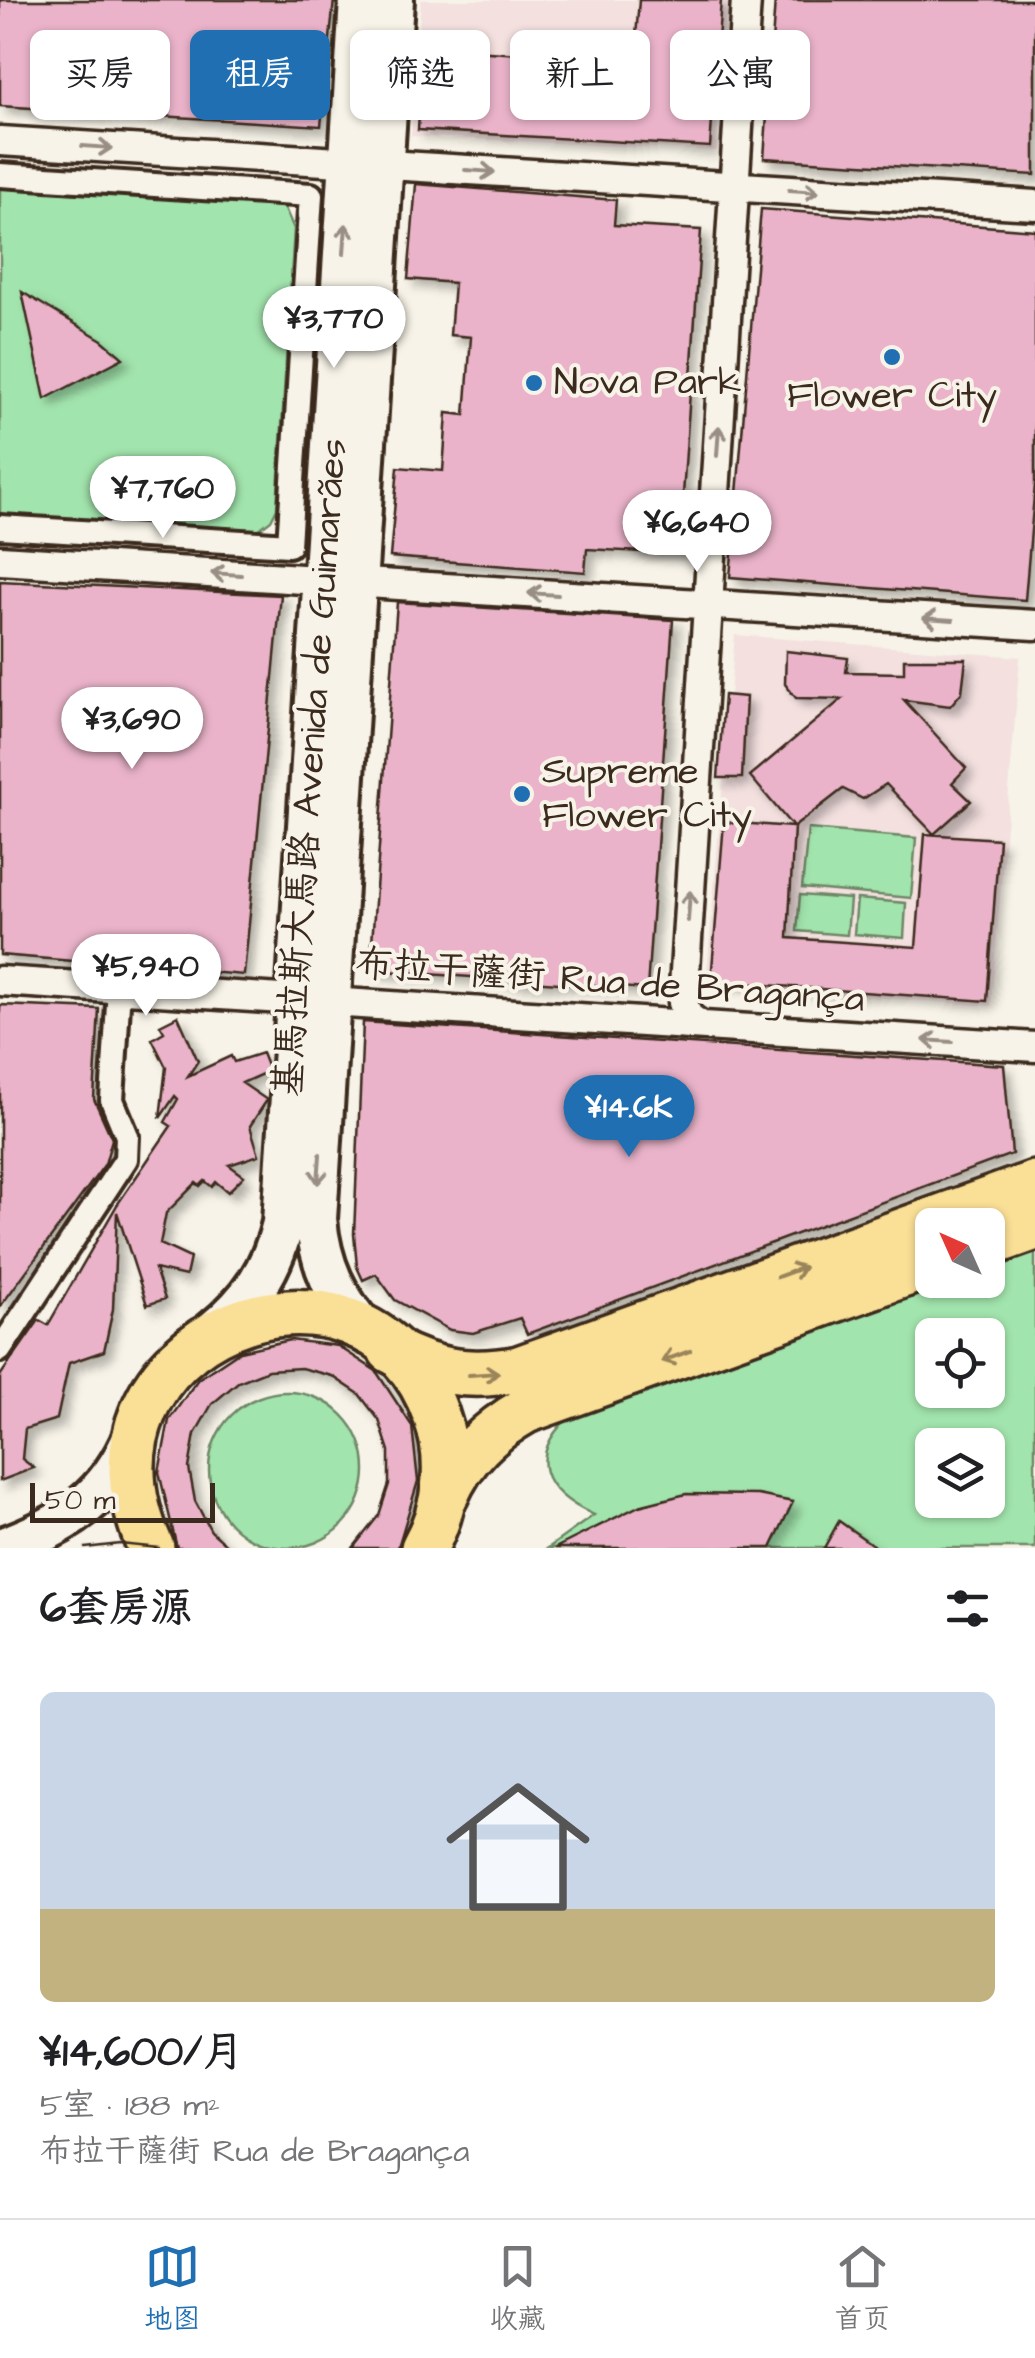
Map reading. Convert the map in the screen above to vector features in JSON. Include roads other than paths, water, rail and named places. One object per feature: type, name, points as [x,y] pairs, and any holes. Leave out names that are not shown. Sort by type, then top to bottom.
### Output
[{"type":"main road","name":"基馬拉斯大馬路 Avenida de Guimarães","points":[[213,1332],[252,1296],[277,1248],[313,1001],[366,164],[360,0]]},
{"type":"main road","name":"基馬拉斯大馬路 Avenida de Guimarães","points":[[366,164],[393,0]]},
{"type":"main road","name":"基馬拉斯大馬路 Avenida de Guimarães","points":[[313,1001],[318,1244],[335,1292],[379,1342]]},
{"type":"main road","points":[[4,1548],[49,1532],[93,1502],[125,1459],[160,1380],[176,1360],[213,1332],[240,1320],[290,1312],[340,1321],[428,1367],[466,1375],[519,1370],[1035,1184]]},
{"type":"main road","points":[[1005,1238],[1035,1227]]},
{"type":"main road","points":[[424,1548],[453,1479],[484,1439],[526,1410],[915,1270]]},
{"type":"main road","points":[[379,1342],[420,1382],[442,1430],[446,1456],[442,1503]]},
{"type":"main road","points":[[135,1434],[134,1501],[151,1548]]},
{"type":"street","points":[[682,1017],[746,0]]},
{"type":"street","points":[[0,141],[1035,205]]},
{"type":"street","points":[[0,176],[311,195],[289,544],[0,527]]},
{"type":"street","points":[[0,560],[1035,625]]},
{"type":"street","name":"布拉干薩街 Rua de Bragança","points":[[0,981],[313,1001],[682,1017],[1035,1047]]},
{"type":"street","points":[[0,1350],[126,1158],[128,1139],[112,1096],[119,988]]},
{"type":"tram line","points":[[85,1548],[120,1544],[159,1548]]},
{"type":"place","name":"Flower City","points":[[892,357]]},
{"type":"place","name":"Nova Park","points":[[534,383]]},
{"type":"place","name":"Supreme Flower City","points":[[522,794]]}]
